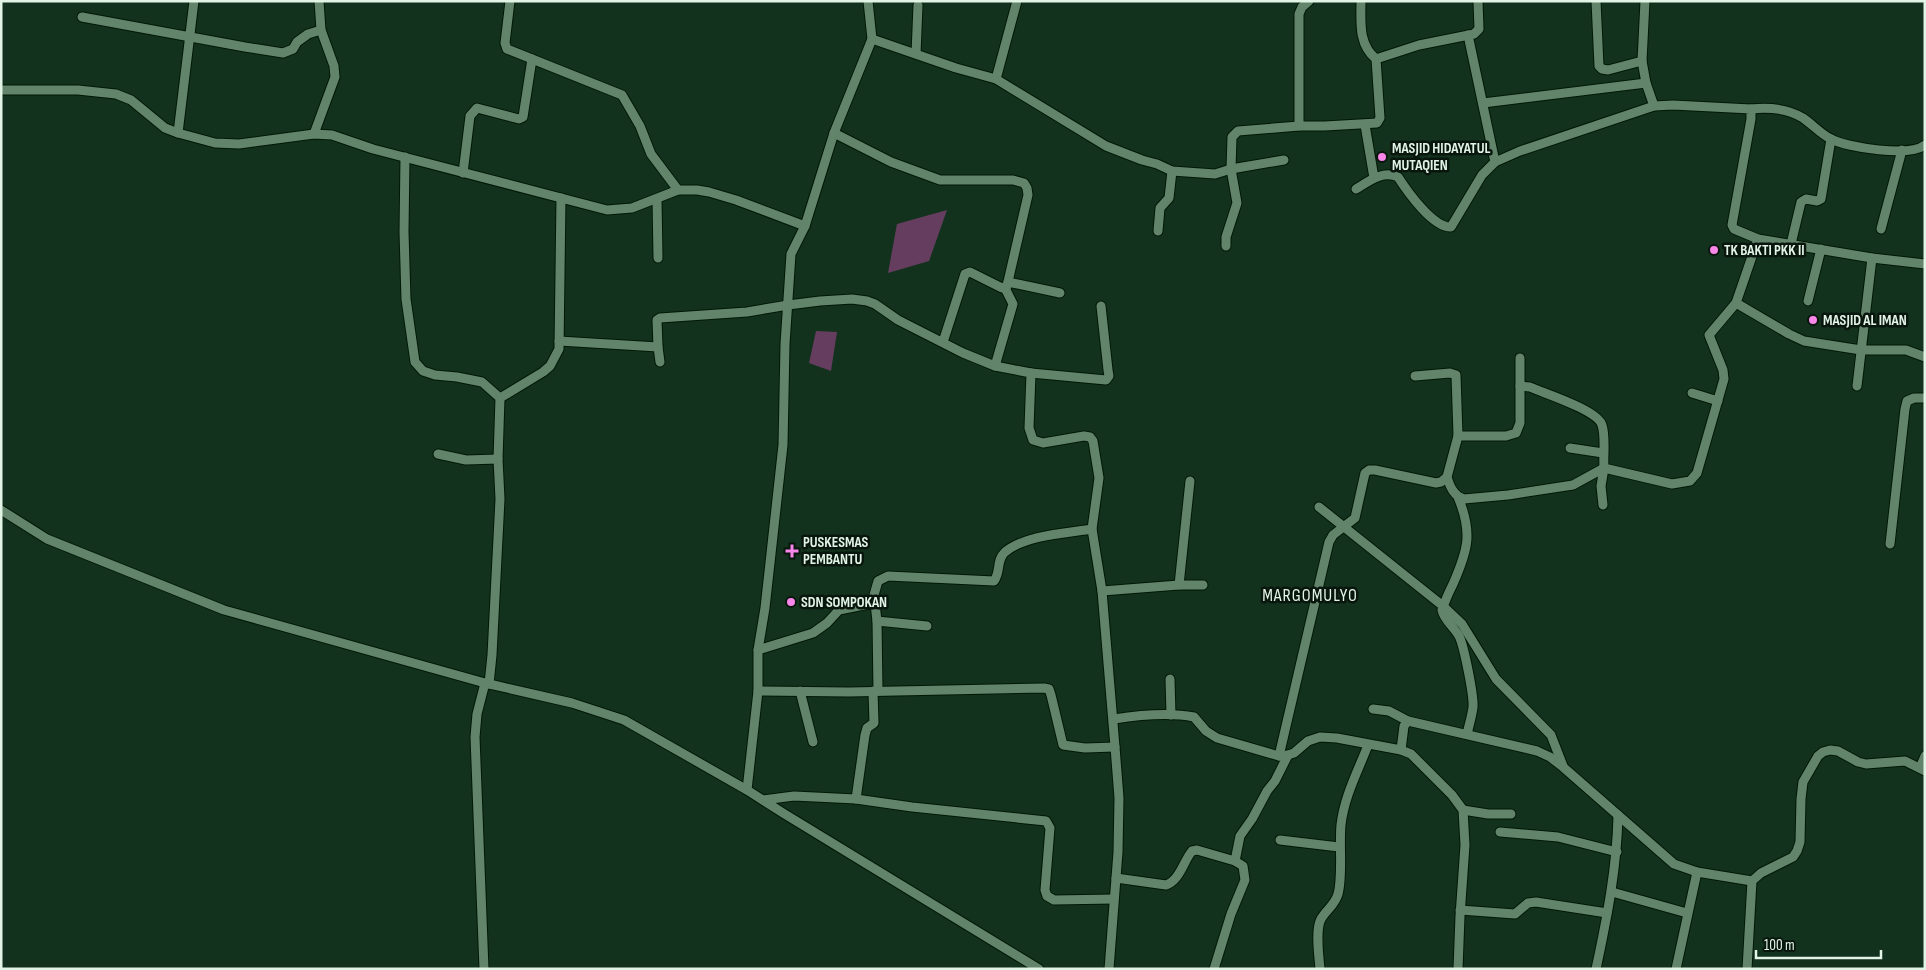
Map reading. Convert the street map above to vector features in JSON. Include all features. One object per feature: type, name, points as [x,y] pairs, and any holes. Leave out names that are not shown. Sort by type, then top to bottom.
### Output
[{"type":"street","points":[[178,133],[194,1]]},
{"type":"street","points":[[314,134],[335,78],[334,66],[321,30],[319,1]]},
{"type":"street","points":[[510,1],[505,43],[507,49],[622,94],[640,126],[651,154],[678,190]]},
{"type":"street","points":[[748,790],[758,691],[758,650],[765,608],[783,445],[785,344],[791,254],[805,226],[834,133],[872,39],[868,1]]},
{"type":"street","points":[[996,79],[1017,1]]},
{"type":"street","points":[[1299,126],[1299,14],[1302,7],[1309,1]]},
{"type":"street","points":[[1226,246],[1226,238],[1237,203],[1231,169],[1232,136],[1234,133],[1238,131],[1299,126],[1365,125],[1376,123],[1380,118],[1376,59],[1369,53],[1362,39],[1361,1]]},
{"type":"street","points":[[1376,59],[1419,45],[1474,34],[1479,28],[1478,1]]},
{"type":"street","points":[[1596,1],[1599,66],[1602,69],[1608,70],[1642,61]]},
{"type":"street","points":[[1645,1],[1642,61],[1646,83],[1654,106]]},
{"type":"street","points":[[916,54],[918,5]]},
{"type":"street","points":[[82,17],[283,53],[292,49],[297,42],[308,34],[321,30]]},
{"type":"street","points":[[1468,35],[1495,162]]},
{"type":"street","points":[[872,39],[996,79],[1106,146],[1172,171],[1215,174],[1231,169],[1284,160]]},
{"type":"street","points":[[463,172],[470,116],[477,108],[520,119],[523,116],[532,59]]},
{"type":"street","points":[[1482,103],[1646,83]]},
{"type":"street","points":[[1,90],[78,90],[116,94],[131,100],[165,128],[215,143],[239,144],[314,134],[332,135],[405,158],[607,210],[632,208],[678,190],[709,192],[805,226]]},
{"type":"street","points":[[1356,189],[1374,178],[1389,174],[1398,177],[1418,203],[1438,223],[1444,228],[1451,227],[1482,175],[1495,162],[1520,151],[1654,106],[1779,109],[1801,117],[1831,139],[1847,146],[1917,150],[1925,145]]},
{"type":"street","points":[[1751,109],[1752,119],[1732,224],[1734,229],[1758,238],[1790,244],[1872,258],[1925,264]]},
{"type":"street","points":[[1365,125],[1374,178]]},
{"type":"street","points":[[834,133],[891,162],[940,180],[959,182],[986,179],[1014,180],[1024,183],[1028,188],[1007,285],[1013,304],[995,366]]},
{"type":"street","points":[[1790,244],[1801,202],[1806,199],[1817,201],[1821,199],[1831,139]]},
{"type":"street","points":[[1881,229],[1902,150]]},
{"type":"street","points":[[405,158],[406,299],[415,362],[423,371],[435,375],[482,382],[500,398]]},
{"type":"street","points":[[1158,231],[1160,208],[1169,198],[1172,171]]},
{"type":"street","points":[[500,398],[538,376],[550,366],[559,349],[561,198]]},
{"type":"street","points":[[657,199],[658,258]]},
{"type":"street","points":[[1458,497],[1464,499],[1508,495],[1572,485],[1604,468],[1672,484],[1690,481],[1697,473],[1724,379],[1723,370],[1709,336],[1736,303],[1758,238]]},
{"type":"street","points":[[1808,301],[1821,249]]},
{"type":"street","points":[[1857,386],[1872,258]]},
{"type":"street","points":[[943,342],[967,272],[1002,288],[1007,285],[1060,293]]},
{"type":"street","points":[[660,362],[656,324],[660,318],[747,312],[788,305],[852,299],[875,304],[898,320],[963,353],[995,366],[1031,373],[1106,380],[1109,376],[1101,306]]},
{"type":"street","points":[[1736,303],[1804,341],[1861,350],[1906,350],[1925,357]]},
{"type":"street","points":[[559,341],[658,347]]},
{"type":"street","points":[[1458,436],[1506,436],[1516,433],[1520,423],[1520,358]]},
{"type":"street","points":[[1031,373],[1029,428],[1033,440],[1043,443],[1084,436],[1090,437],[1093,441],[1099,478],[1096,512],[1092,529],[1102,591],[1119,798],[1116,878],[1109,969]]},
{"type":"street","points":[[1415,376],[1450,373],[1456,375],[1458,436],[1447,477],[1465,515],[1468,542],[1463,562],[1442,612],[1459,637],[1463,648],[1473,707],[1467,734]]},
{"type":"street","points":[[1520,386],[1530,387],[1594,415],[1599,419],[1602,426],[1604,454],[1601,486],[1603,505]]},
{"type":"street","points":[[1692,393],[1718,401]]},
{"type":"street","points":[[484,969],[475,737],[478,714],[487,684],[492,655],[500,499],[498,459],[500,398]]},
{"type":"street","points":[[1890,544],[1905,409],[1907,401],[1914,398],[1925,398]]},
{"type":"street","points":[[1570,448],[1604,454]]},
{"type":"street","points":[[438,454],[466,460],[498,459]]},
{"type":"street","points":[[1235,861],[1240,836],[1252,819],[1267,790],[1275,781],[1283,755],[1329,542],[1333,535],[1355,518],[1366,473],[1370,470],[1436,483],[1441,482],[1447,477]]},
{"type":"street","points":[[1179,585],[1190,481]]},
{"type":"street","points":[[1319,507],[1443,606],[1462,624],[1496,679],[1551,735],[1564,766]]},
{"type":"street","points":[[1,510],[47,539],[224,610],[487,684],[572,703],[624,720],[748,790],[1040,969]]},
{"type":"street","points":[[856,799],[865,735],[867,728],[874,723],[877,621],[874,603],[876,584],[883,577],[994,581],[997,578],[999,561],[1004,553],[1022,542],[1092,529]]},
{"type":"street","points":[[1102,591],[1203,585]]},
{"type":"street","points":[[758,650],[812,633],[827,623],[839,610],[874,603]]},
{"type":"street","points":[[877,621],[927,626]]},
{"type":"street","points":[[1170,679],[1171,715]]},
{"type":"street","points":[[758,691],[1044,688],[1049,690],[1051,694],[1063,745],[1085,748],[1115,747]]},
{"type":"street","points":[[800,691],[813,742]]},
{"type":"street","points":[[1373,710],[1389,711],[1408,721],[1537,751],[1564,766],[1674,864],[1697,872],[1752,881]]},
{"type":"street","points":[[1114,719],[1139,715],[1194,717],[1206,731],[1217,738],[1283,755],[1308,741],[1320,737],[1337,738],[1402,750],[1411,754],[1432,773],[1463,810],[1466,845],[1460,910],[1458,969]]},
{"type":"street","points":[[1402,750],[1404,726],[1408,721]]},
{"type":"street","points":[[1320,969],[1318,931],[1320,921],[1334,904],[1340,887],[1339,847],[1344,809],[1368,745]]},
{"type":"street","points":[[1747,969],[1752,881],[1761,873],[1792,857],[1797,850],[1800,842],[1803,782],[1818,756],[1830,750],[1838,751],[1858,762],[1866,764],[1905,761],[1922,770],[1925,756]]},
{"type":"street","points":[[763,800],[794,796],[856,799],[972,815],[1046,821],[1050,828],[1045,890],[1047,896],[1054,900],[1114,900]]},
{"type":"street","points":[[1463,810],[1488,814],[1512,814]]},
{"type":"street","points":[[1596,969],[1612,892],[1617,852],[1618,815]]},
{"type":"street","points":[[1500,832],[1558,836],[1617,852]]},
{"type":"street","points":[[1280,840],[1339,847]]},
{"type":"street","points":[[1116,878],[1166,885],[1172,883],[1192,851],[1197,850],[1235,861],[1243,866],[1245,880],[1231,914],[1214,969]]},
{"type":"street","points":[[1676,969],[1697,872]]},
{"type":"street","points":[[1612,892],[1687,913]]},
{"type":"street","points":[[1460,910],[1515,914],[1528,903],[1536,902],[1607,913]]},
{"type":"shaded area","points":[[947,210],[929,261],[888,273],[897,224]]},
{"type":"shaded area","points":[[816,331],[837,332],[831,371],[809,363]]},
{"type":"place","name":"MASJID HIDAYATUL MUTAQIEN","points":[[1382,157]]},
{"type":"place","name":"TK BAKTI PKK II","points":[[1714,250]]},
{"type":"place","name":"MASJID AL IMAN","points":[[1813,320]]},
{"type":"place","name":"PUSKESMAS PEMBANTU","points":[[792,551]]},
{"type":"place","name":"SDN SOMPOKAN","points":[[791,602]]},
{"type":"district","name":"MARGOMULYO","points":[[1310,595]]}]
